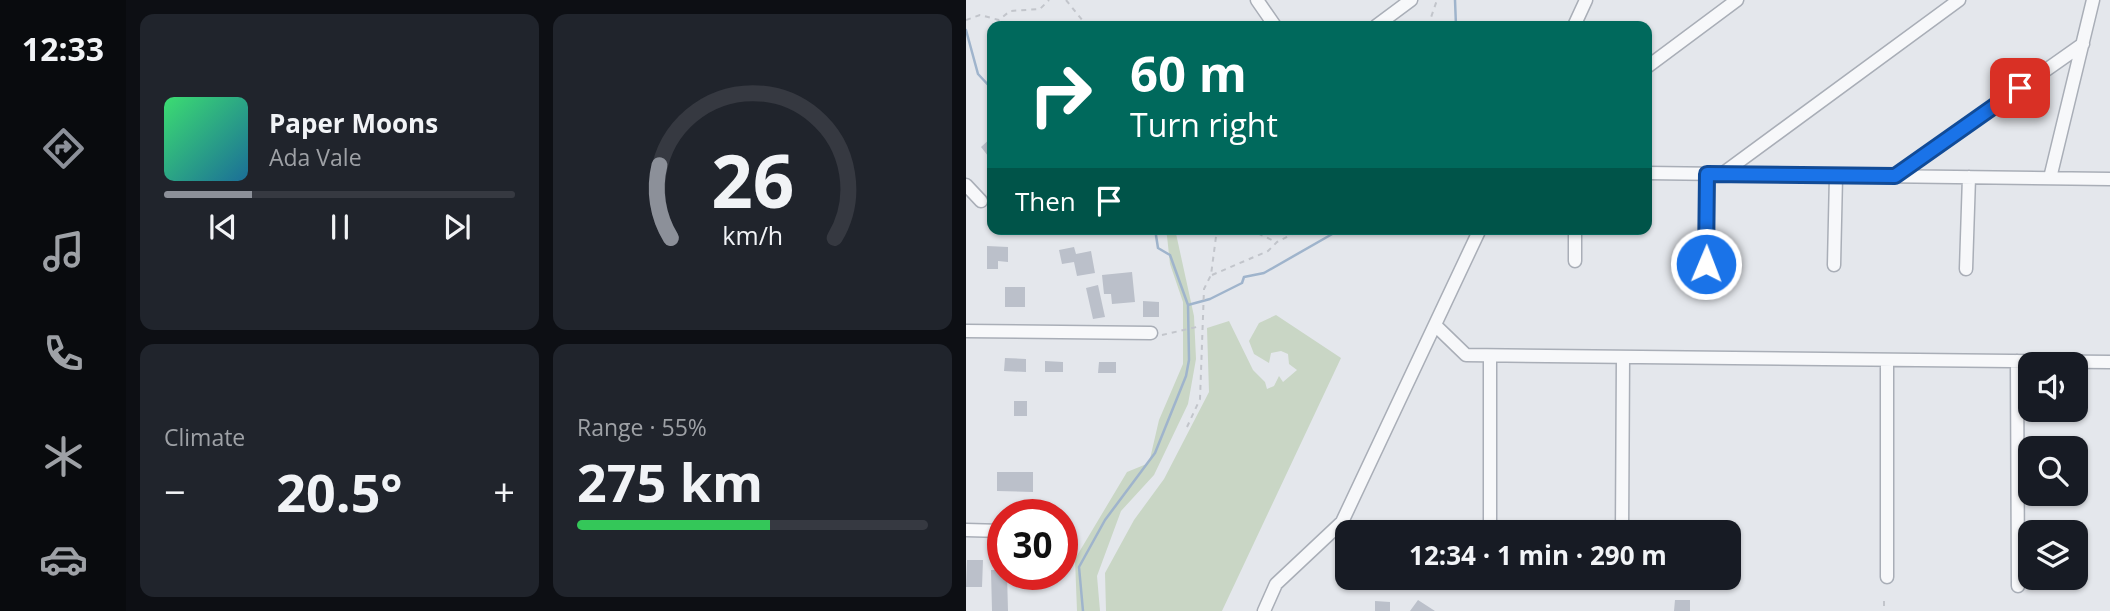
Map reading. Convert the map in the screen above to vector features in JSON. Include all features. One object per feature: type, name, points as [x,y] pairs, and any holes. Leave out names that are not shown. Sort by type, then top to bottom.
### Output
[{"type":"street","points":[[1257,0],[1272,21]]},
{"type":"street","points":[[1383,21],[1411,0]]},
{"type":"street","points":[[1576,21],[1586,0]]},
{"type":"street","points":[[1652,63],[1737,0]]},
{"type":"street","points":[[1721,174],[1959,0]]},
{"type":"street","points":[[2050,178],[2093,0]]},
{"type":"street","points":[[1895,176],[2082,44]]},
{"type":"street","points":[[1652,173],[2110,179]]},
{"type":"street","points":[[1706,264],[1707,174]]},
{"type":"street","points":[[1833,265],[1836,176]]},
{"type":"street","points":[[1966,269],[1969,177]]},
{"type":"street","points":[[966,185],[981,201]]},
{"type":"street","points":[[1264,611],[1276,584],[1342,522],[1476,235]]},
{"type":"street","points":[[1575,235],[1575,261]]},
{"type":"street","points":[[1434,325],[1466,355],[2110,362]]},
{"type":"street","points":[[966,331],[1151,333]]},
{"type":"street","points":[[1490,356],[1490,520]]},
{"type":"street","points":[[1622,520],[1623,357]]},
{"type":"street","points":[[1887,360],[1888,577]]},
{"type":"street","points":[[2017,361],[2018,586]]},
{"type":"street","points":[[966,530],[987,531]]},
{"type":"path","points":[[966,20],[980,15],[999,20],[1010,11],[1040,9],[1049,0]]},
{"type":"path","points":[[1066,0],[1083,21]]},
{"type":"path","points":[[1430,21],[1437,0]]},
{"type":"path","points":[[1187,427],[1200,399],[1204,289],[1211,275],[1216,235]]},
{"type":"path","points":[[1261,235],[1277,242]]},
{"type":"path","points":[[1211,275],[1268,251],[1277,242],[1290,235]]},
{"type":"path","points":[[1151,333],[1164,335],[1202,326]]},
{"type":"path","points":[[1884,601],[1884,611]]},
{"type":"green space","points":[[1167,235],[1176,235],[1194,316],[1196,359],[1188,404],[1154,475],[1121,511],[1097,576],[1100,611],[1077,611],[1078,554],[1127,472],[1149,463],[1159,420],[1183,364],[1183,302],[1170,264]]},
{"type":"green space","points":[[1276,315],[1341,358],[1222,611],[1106,611],[1105,573],[1134,520],[1164,479],[1209,392],[1207,328],[1229,321],[1253,370],[1265,382],[1267,389],[1274,386],[1279,376],[1283,382],[1297,370],[1289,364],[1288,354],[1281,351],[1271,353],[1269,363],[1254,354],[1249,341],[1259,323]]},
{"type":"building","points":[[987,142],[987,155],[981,147]]},
{"type":"building","points":[[987,246],[1008,247],[1008,262],[998,261],[998,269],[987,269]]},
{"type":"building","points":[[1074,247],[1076,254],[1091,251],[1095,273],[1077,276],[1074,262],[1062,264],[1059,250]]},
{"type":"building","points":[[1132,272],[1135,302],[1112,304],[1111,294],[1104,294],[1102,275]]},
{"type":"building","points":[[1098,285],[1105,317],[1093,319],[1086,288]]},
{"type":"building","points":[[1005,287],[1025,287],[1025,307],[1005,307]]},
{"type":"building","points":[[1143,301],[1159,302],[1159,317],[1143,317]]},
{"type":"building","points":[[1005,358],[1026,359],[1026,372],[1004,371]]},
{"type":"building","points":[[1045,361],[1063,362],[1063,372],[1045,372]]},
{"type":"building","points":[[1099,362],[1116,362],[1116,373],[1098,373]]},
{"type":"building","points":[[1014,401],[1027,401],[1027,416],[1014,416]]},
{"type":"building","points":[[997,472],[1033,472],[1033,492],[997,491]]},
{"type":"building","points":[[967,560],[983,560],[982,587],[966,587]]},
{"type":"building","points":[[991,590],[1007,590],[1008,611],[992,611]]},
{"type":"building","points":[[1418,600],[1435,611],[1410,611]]},
{"type":"building","points":[[1675,600],[1690,600],[1690,611],[1674,611]]},
{"type":"building","points":[[1375,601],[1390,602],[1390,611],[1375,611]]},
{"type":"waterway","points":[[1455,0],[1456,21]]},
{"type":"waterway","points":[[966,30],[978,74],[987,84]]},
{"type":"waterway","points":[[1083,611],[1079,567],[1105,520],[1155,453],[1186,376],[1189,360],[1188,305],[1170,255],[1158,248],[1156,235]]},
{"type":"waterway","points":[[1188,305],[1210,299],[1242,283],[1244,277],[1264,273],[1330,235]]},
{"type":"route","points":[[1706,264],[1707,174],[1895,176],[2020,88]]}]
